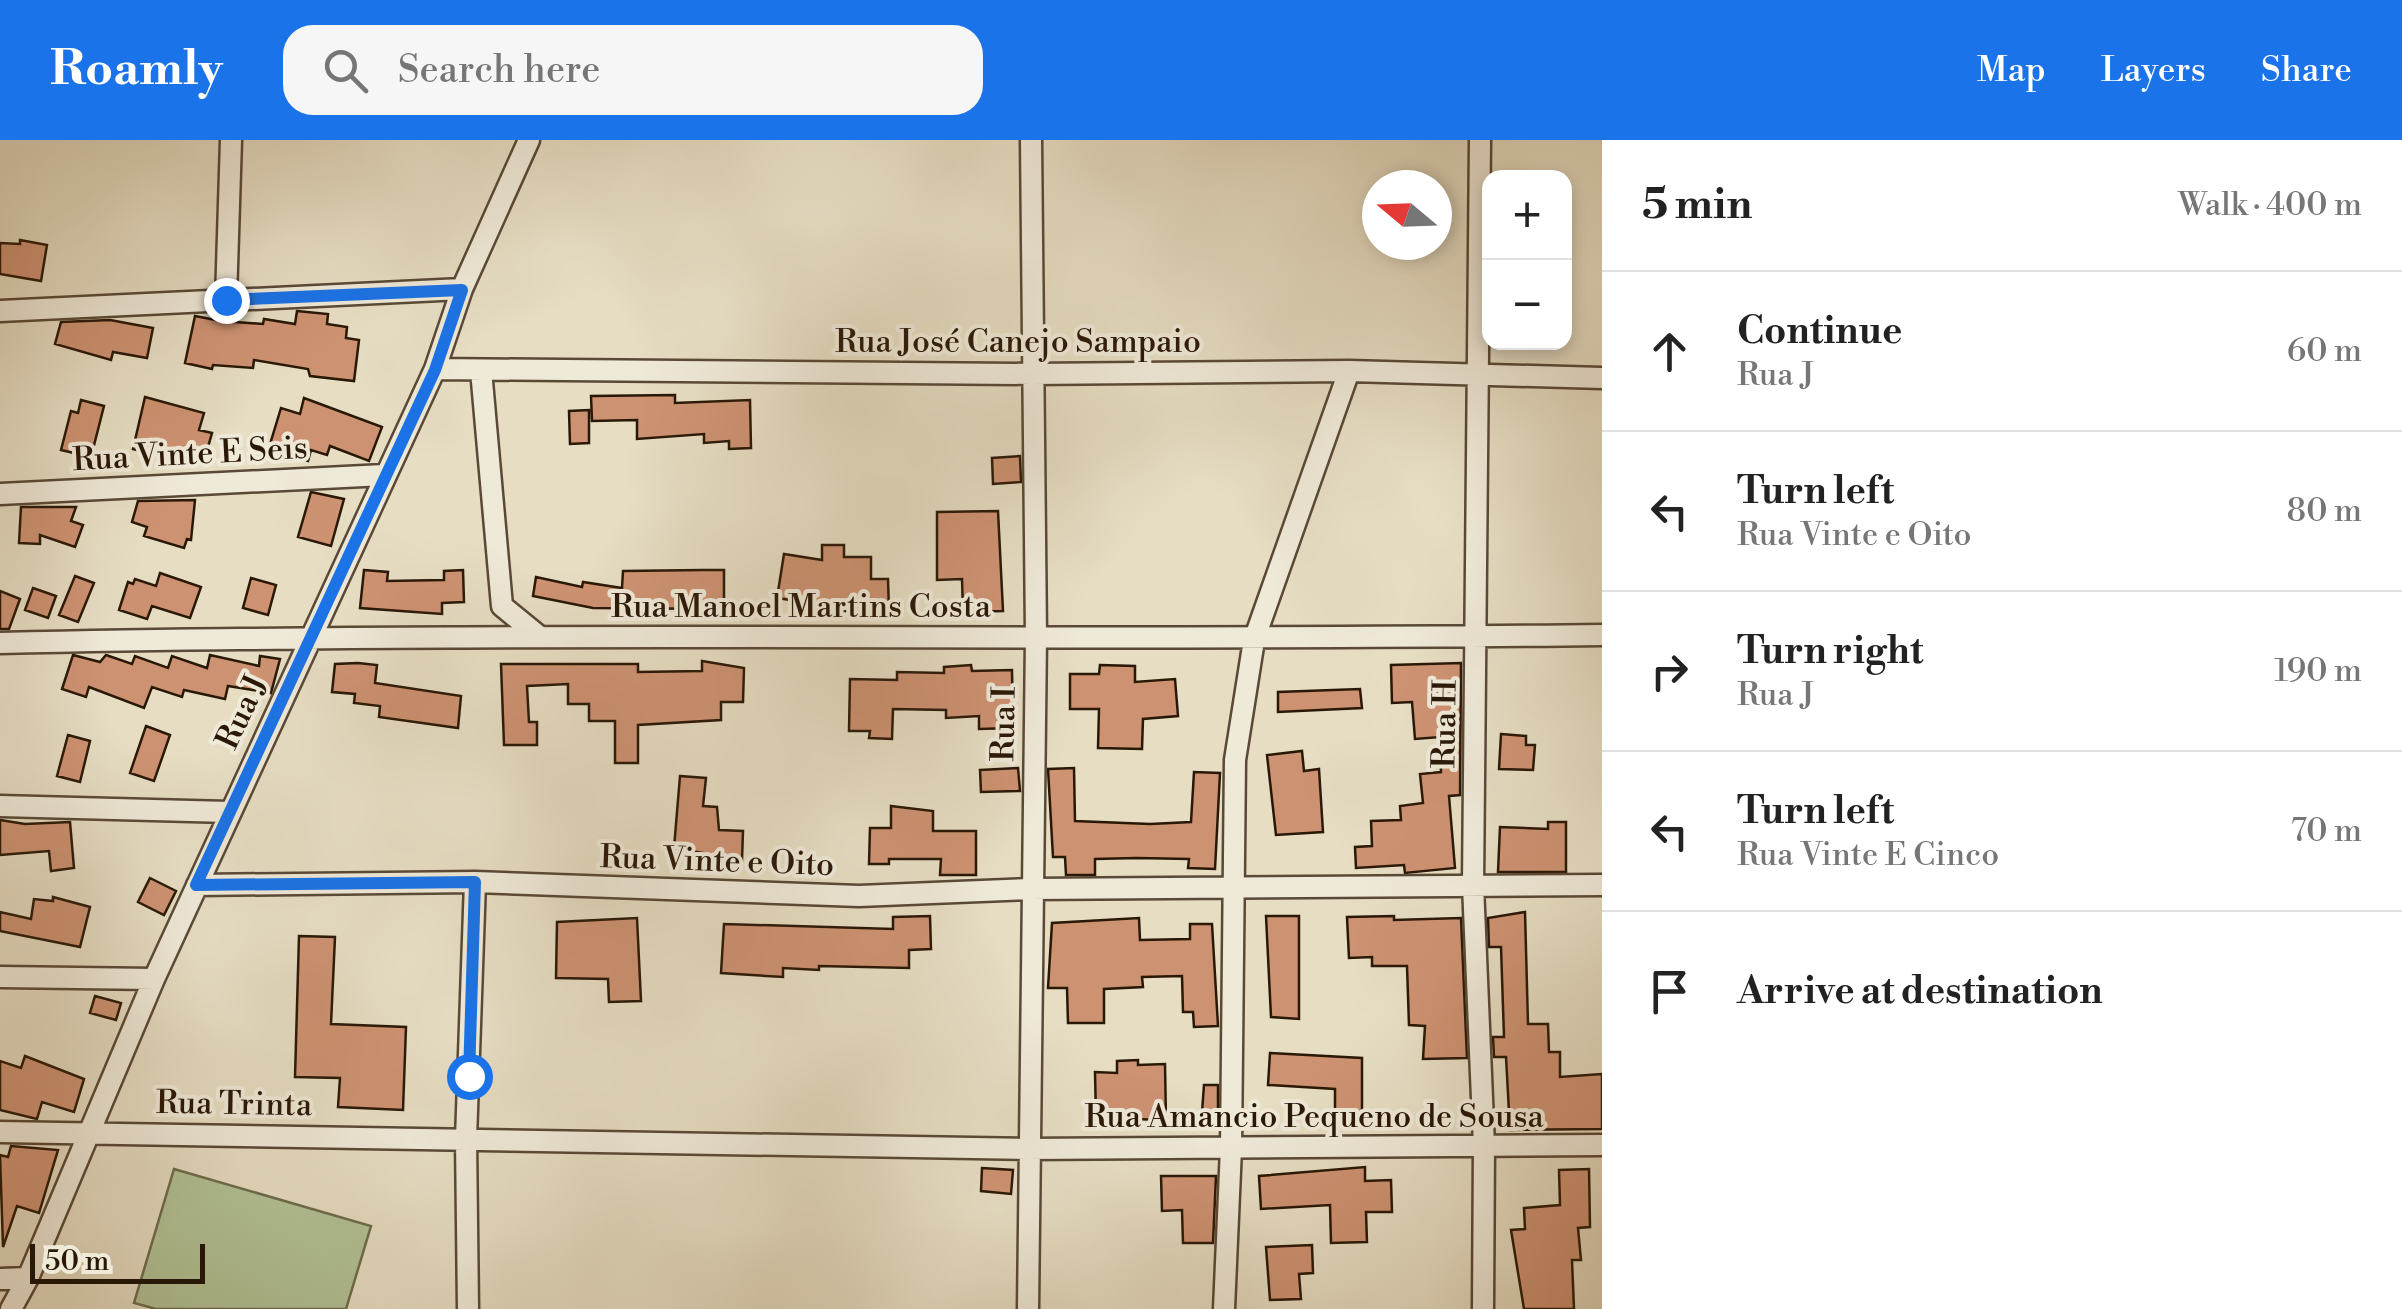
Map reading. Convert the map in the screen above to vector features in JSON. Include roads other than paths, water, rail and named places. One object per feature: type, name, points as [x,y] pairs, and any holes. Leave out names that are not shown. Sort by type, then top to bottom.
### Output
[{"type":"street","points":[[226,300],[231,140]]},
{"type":"street","name":"Rua J","points":[[11,1309],[28,1278],[196,885],[435,370],[462,290],[529,140]]},
{"type":"street","name":"Rua I","points":[[1028,1309],[1036,637],[1031,140]]},
{"type":"street","name":"Rua H","points":[[1480,140],[1474,885],[1484,1146],[1483,1309]]},
{"type":"street","points":[[0,312],[462,290]]},
{"type":"street","name":"Rua José Canejo Sampaio","points":[[435,370],[1032,374],[1349,371],[1602,378]]},
{"type":"street","points":[[481,370],[502,606],[540,636]]},
{"type":"street","points":[[1224,1309],[1231,1148],[1235,760],[1254,640],[1349,371]]},
{"type":"street","name":"Rua Vinte E Seis","points":[[0,494],[384,474]]},
{"type":"street","name":"Rua Manoel Martins Costa","points":[[0,643],[309,636],[1254,640],[1602,636]]},
{"type":"street","points":[[0,806],[229,812]]},
{"type":"street","points":[[468,1309],[466,1139],[475,882]]},
{"type":"street","name":"Rua Vinte e Oito","points":[[196,885],[475,882],[859,896],[1030,890],[1602,885]]},
{"type":"street","points":[[0,977],[154,979]]},
{"type":"street","name":"Rua Trinta","points":[[0,1132],[90,1130],[1027,1148]]},
{"type":"street","name":"Rua Amancio Pequeno de Sousa","points":[[1027,1148],[1602,1145]]},
{"type":"street","points":[[0,1279],[28,1278]]}]
